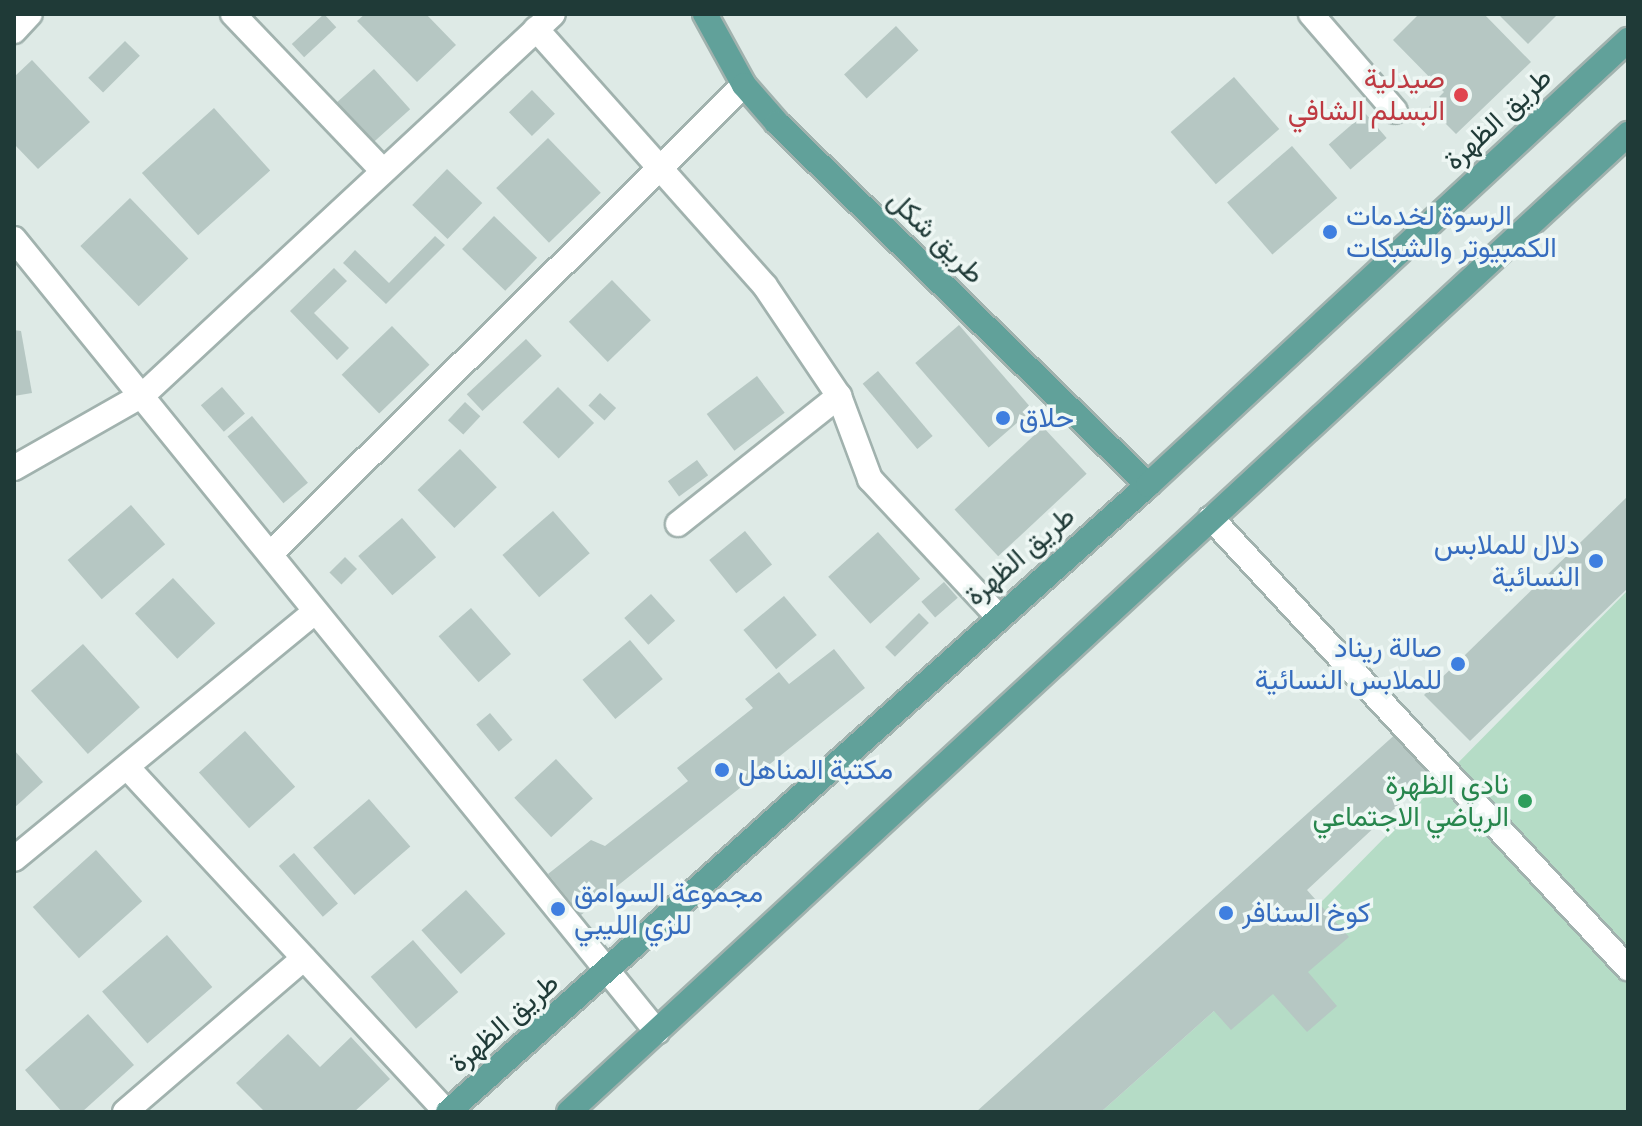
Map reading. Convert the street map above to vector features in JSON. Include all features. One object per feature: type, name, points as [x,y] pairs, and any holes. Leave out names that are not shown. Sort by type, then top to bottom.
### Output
[{"type":"main road","name":"طريق شكل","points":[[705,14],[744,85],[1148,485]]},
{"type":"main road","name":"طريق الظهرة","points":[[447,1112],[605,973],[997,615],[1148,485],[1628,40]]},
{"type":"main road","points":[[569,1112],[1628,134]]},
{"type":"street","points":[[14,31],[30,14]]},
{"type":"street","points":[[233,14],[381,169]]},
{"type":"street","points":[[1311,14],[1395,111]]},
{"type":"street","points":[[14,468],[144,394],[381,169],[544,22],[657,170],[765,286],[839,396],[870,479],[997,615]]},
{"type":"street","points":[[271,553],[744,85]]},
{"type":"street","points":[[14,239],[144,394],[605,973],[657,1032]]},
{"type":"street","points":[[678,524],[839,396]]},
{"type":"street","points":[[1211,518],[1628,968]]},
{"type":"street","points":[[14,859],[315,612]]},
{"type":"street","points":[[127,767],[447,1112]]},
{"type":"street","points":[[125,1112],[304,958]]},
{"type":"green space","name":"نادي الظهرة الرياضي الاجتماعي","points":[[1628,590],[1628,1112],[1101,1112],[1214,1011]]},
{"type":"building","points":[[324,14],[336,27],[304,57],[292,44]]},
{"type":"building","points":[[365,14],[426,14],[456,45],[417,82],[357,21]]},
{"type":"building","points":[[1419,14],[1484,14],[1531,62],[1456,134],[1429,107],[1444,92],[1393,40]]},
{"type":"building","points":[[1498,14],[1558,14],[1528,44]]},
{"type":"building","points":[[896,26],[919,50],[867,99],[844,74]]},
{"type":"building","points":[[125,41],[140,56],[103,93],[88,78]]},
{"type":"building","points":[[32,60],[90,122],[38,169],[14,144],[14,77]]},
{"type":"building","points":[[374,69],[410,109],[371,144],[335,104]]},
{"type":"building","points":[[1234,77],[1279,129],[1216,184],[1171,132]]},
{"type":"building","points":[[532,90],[555,114],[532,136],[509,112]]},
{"type":"building","points":[[214,108],[270,170],[198,235],[142,173]]},
{"type":"building","points":[[1365,113],[1387,138],[1350,169],[1329,144]]},
{"type":"building","points":[[548,138],[601,193],[549,243],[496,188]]},
{"type":"building","points":[[1292,146],[1337,198],[1272,254],[1227,202]]},
{"type":"building","points":[[447,169],[482,203],[448,239],[412,205]]},
{"type":"building","points":[[130,198],[188,258],[139,306],[80,246]]},
{"type":"building","points":[[494,216],[537,258],[505,291],[462,249]]},
{"type":"building","points":[[435,236],[445,245],[386,304],[343,263],[355,250],[389,283]]},
{"type":"building","points":[[334,268],[347,281],[314,313],[349,348],[337,360],[290,311]]},
{"type":"building","points":[[612,280],[651,320],[608,362],[569,322]]},
{"type":"building","points":[[959,325],[1032,410],[989,448],[915,363]]},
{"type":"building","points":[[392,326],[430,365],[379,413],[342,375]]},
{"type":"building","points":[[14,330],[21,331],[32,393],[14,396]]},
{"type":"building","points":[[526,339],[542,356],[482,411],[467,394]]},
{"type":"building","points":[[878,371],[933,436],[917,449],[863,384]]},
{"type":"building","points":[[757,376],[785,413],[734,451],[707,414]]},
{"type":"building","points":[[222,387],[245,413],[224,432],[201,405]]},
{"type":"building","points":[[558,387],[594,423],[559,458],[523,422]]},
{"type":"building","points":[[600,393],[616,408],[604,420],[588,405]]},
{"type":"building","points":[[465,402],[480,416],[463,435],[448,420]]},
{"type":"building","points":[[252,416],[308,483],[283,503],[227,437]]},
{"type":"building","points":[[1043,427],[1087,474],[998,556],[955,510]]},
{"type":"building","points":[[460,449],[497,487],[454,528],[418,490]]},
{"type":"building","points":[[697,460],[708,475],[679,497],[668,481]]},
{"type":"building","points":[[1628,496],[1628,588],[1470,741],[1424,695]]},
{"type":"building","points":[[131,505],[165,544],[102,599],[68,560]]},
{"type":"building","points":[[553,511],[590,553],[539,597],[502,555]]},
{"type":"building","points":[[402,518],[436,557],[392,595],[358,556]]},
{"type":"building","points":[[745,531],[772,564],[736,593],[709,560]]},
{"type":"building","points":[[878,532],[920,579],[870,624],[828,577]]},
{"type":"building","points":[[345,557],[357,569],[341,585],[329,573]]},
{"type":"building","points":[[173,578],[215,623],[177,659],[135,613]]},
{"type":"building","points":[[944,582],[958,598],[935,618],[921,602]]},
{"type":"building","points":[[651,594],[675,621],[648,645],[624,618]]},
{"type":"building","points":[[784,596],[817,635],[776,669],[743,630]]},
{"type":"building","points":[[471,608],[511,654],[479,682],[439,636]]},
{"type":"building","points":[[919,613],[929,623],[895,657],[885,647]]},
{"type":"building","points":[[630,640],[663,679],[615,719],[583,680]]},
{"type":"building","points":[[83,644],[140,707],[88,754],[31,691]]},
{"type":"building","points":[[834,649],[865,688],[581,915],[548,874],[591,840],[605,846],[688,781],[677,768],[753,708],[745,699],[779,672],[789,684]]},
{"type":"building","points":[[490,713],[512,740],[499,751],[476,725]]},
{"type":"building","points":[[245,731],[295,787],[249,828],[199,772]]},
{"type":"building","points":[[1399,731],[1436,770],[1307,890],[1349,937],[1308,972],[1337,1006],[1307,1032],[1273,994],[1231,1030],[1214,1011],[1101,1112],[976,1112]]},
{"type":"building","points":[[14,750],[43,782],[14,808]]},
{"type":"building","points":[[556,759],[593,798],[551,837],[514,798]]},
{"type":"building","points":[[369,799],[410,847],[354,895],[313,848]]},
{"type":"building","points":[[96,850],[142,901],[79,958],[33,907]]},
{"type":"building","points":[[294,853],[338,904],[323,917],[279,866]]},
{"type":"building","points":[[466,890],[505,934],[461,974],[421,930]]},
{"type":"building","points":[[167,935],[212,987],[147,1043],[102,991]]},
{"type":"building","points":[[413,940],[458,992],[416,1029],[371,977]]},
{"type":"building","points":[[88,1014],[134,1065],[82,1112],[62,1112],[25,1070]]},
{"type":"building","points":[[288,1034],[320,1067],[351,1037],[390,1079],[354,1112],[265,1112],[236,1083]]},
{"type":"place","name":"صيدلية البسلم الشافي","points":[[1461,95]]},
{"type":"place","name":"الرسوة لخدمات الكمبيوتر والشبكات","points":[[1330,232]]},
{"type":"place","name":"حلاق","points":[[1003,418]]},
{"type":"place","name":"دلال للملابس النسائية","points":[[1596,561]]},
{"type":"place","name":"صالة ريناد للملابس النسائية","points":[[1458,664]]},
{"type":"place","name":"مكتبة المناهل","points":[[722,770]]},
{"type":"place","name":"نادي الظهرة الرياضي الاجتماعي","points":[[1525,801]]},
{"type":"place","name":"مجموعة السوامق للزي الليبي","points":[[558,909]]},
{"type":"place","name":"كوخ السنافر","points":[[1226,913]]}]
